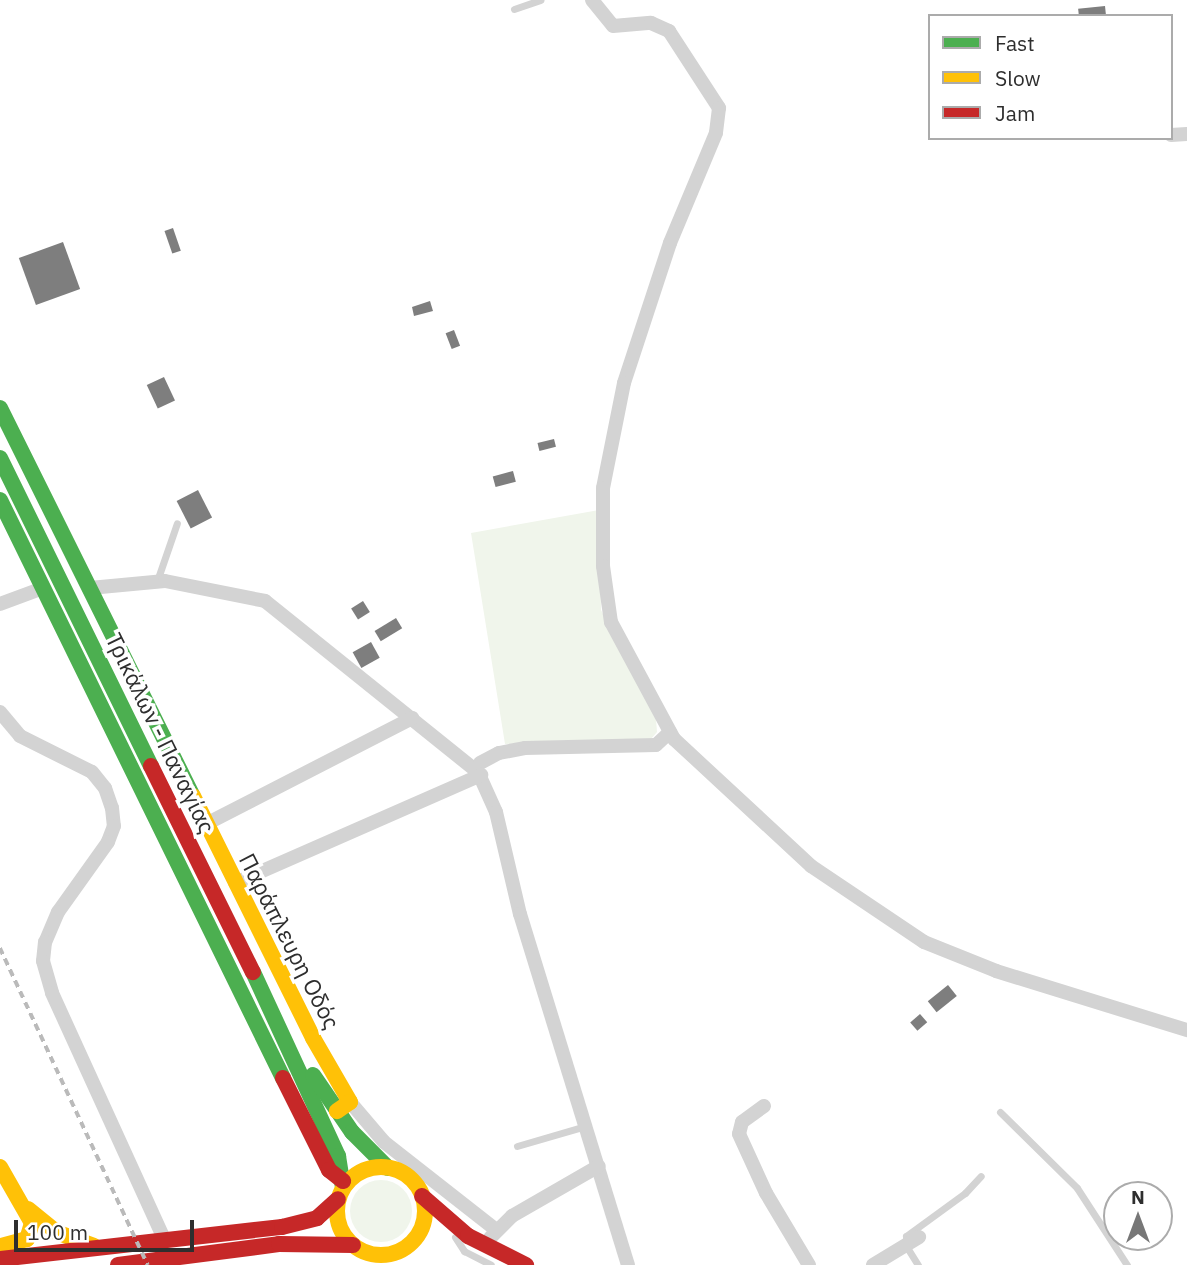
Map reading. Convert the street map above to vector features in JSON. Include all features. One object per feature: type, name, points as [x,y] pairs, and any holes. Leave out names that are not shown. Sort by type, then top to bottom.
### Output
[{"type":"main road","name":"Παράπλευρη Οδός","points":[[0,408],[236,883],[343,1106]]},
{"type":"main road","name":"Τρικάλων - Παναγίας","points":[[0,458],[280,1028],[338,1156],[341,1189]]},
{"type":"main road","points":[[0,500],[283,1079],[341,1189],[339,1224],[353,1245],[377,1260],[413,1241],[460,1235]]},
{"type":"main road","name":"Τρικάλων - Παναγίας","points":[[280,1028],[343,1106],[388,1168]]},
{"type":"main road","points":[[0,1167],[27,1209],[66,1238],[107,1249]]},
{"type":"main road","points":[[0,1259],[107,1249],[302,1223],[317,1218],[341,1189],[362,1171],[388,1168],[409,1177],[422,1196],[460,1235],[526,1265]]},
{"type":"main road","points":[[411,1265],[413,1241],[424,1220],[422,1196]]},
{"type":"main road","points":[[0,1246],[21,1243],[30,1236],[27,1209]]},
{"type":"main road","points":[[118,1265],[279,1244],[353,1245]]},
{"type":"street","points":[[592,0],[613,26],[656,24],[669,31],[716,98],[720,115],[670,243],[624,383],[603,488],[603,566],[611,622],[679,748],[811,866],[923,942],[996,971],[1187,1030]]},
{"type":"street","points":[[90,588],[157,581],[247,595],[273,605],[412,718],[480,769],[496,812],[520,914],[628,1265]]},
{"type":"street","points":[[0,604],[43,588]]},
{"type":"street","points":[[0,712],[20,736],[92,772],[105,788],[112,808],[114,826],[108,842],[58,912],[45,942],[43,961],[52,993],[165,1241]]},
{"type":"street","points":[[206,824],[412,718]]},
{"type":"street","points":[[656,746],[670,732]]},
{"type":"street","points":[[236,883],[480,769],[499,753],[525,748],[679,748]]},
{"type":"street","points":[[343,1106],[384,1142],[495,1229]]},
{"type":"street","points":[[764,1106],[742,1122],[739,1134],[766,1193],[809,1265]]},
{"type":"street","points":[[487,1245],[495,1229],[599,1166]]},
{"type":"street","points":[[873,1265],[913,1242]]},
{"type":"lane","points":[[514,9],[540,0]]},
{"type":"lane","points":[[157,581],[177,523]]},
{"type":"lane","points":[[1000,1112],[1077,1188],[1127,1265]]},
{"type":"lane","points":[[517,1146],[586,1126]]},
{"type":"lane","points":[[918,1265],[909,1233],[965,1193],[981,1176]]},
{"type":"lane","points":[[460,1235],[464,1251],[491,1265]]},
{"type":"shaded area","points":[[599,510],[601,610],[656,719],[657,732],[651,739],[505,744],[471,533]]},
{"type":"shaded area","points":[[381,1180],[403,1189],[412,1211],[403,1233],[381,1242],[359,1233],[350,1211],[359,1189]]},
{"type":"building","points":[[1105,6],[1106,14],[1079,14],[1078,9]]},
{"type":"building","points":[[173,228],[181,251],[172,254],[164,231]]},
{"type":"building","points":[[63,242],[80,289],[36,305],[19,258]]},
{"type":"building","points":[[430,301],[433,311],[414,316],[412,307]]},
{"type":"building","points":[[454,330],[460,346],[452,349],[446,333]]},
{"type":"building","points":[[164,377],[175,401],[158,409],[147,385]]},
{"type":"building","points":[[554,439],[556,447],[539,451],[538,443]]},
{"type":"building","points":[[513,471],[516,482],[496,487],[493,476]]},
{"type":"building","points":[[198,490],[212,518],[191,529],[177,501]]},
{"type":"building","points":[[363,601],[370,612],[358,619],[351,608]]},
{"type":"building","points":[[396,618],[402,628],[381,641],[375,631]]},
{"type":"building","points":[[371,642],[380,658],[361,668],[353,652]]},
{"type":"building","points":[[948,985],[957,996],[937,1012],[928,1001]]},
{"type":"building","points":[[920,1014],[927,1022],[917,1031],[910,1023]]},
{"type":"railway","points":[[0,948],[148,1265]]},
{"type":"traffic: fast","points":[[0,408],[193,796]]},
{"type":"traffic: fast","points":[[0,458],[151,766]]},
{"type":"traffic: fast","points":[[0,500],[283,1078]]},
{"type":"traffic: fast","points":[[253,972],[338,1156],[343,1188]]},
{"type":"traffic: fast","points":[[313,1075],[352,1132],[388,1168]]},
{"type":"traffic: slow","points":[[193,796],[313,1038],[350,1102],[337,1111]]},
{"type":"traffic: slow","points":[[0,1167],[32,1223],[27,1239],[0,1246]]},
{"type":"traffic: slow","points":[[381,1167],[398,1171],[412,1180],[421,1194],[425,1211],[421,1228],[412,1242],[398,1251],[381,1255],[364,1251],[350,1242],[341,1228],[337,1211],[341,1194],[350,1180],[364,1171],[381,1167]]},
{"type":"traffic: slow","points":[[28,1209],[56,1232],[94,1246]]},
{"type":"traffic: jam","points":[[151,766],[253,972]]},
{"type":"traffic: jam","points":[[283,1078],[329,1170],[343,1181]]},
{"type":"traffic: jam","points":[[422,1196],[468,1236],[526,1265]]},
{"type":"traffic: jam","points":[[0,1259],[282,1227],[317,1218],[338,1199]]},
{"type":"traffic: jam","points":[[118,1265],[279,1244],[353,1245]]}]
